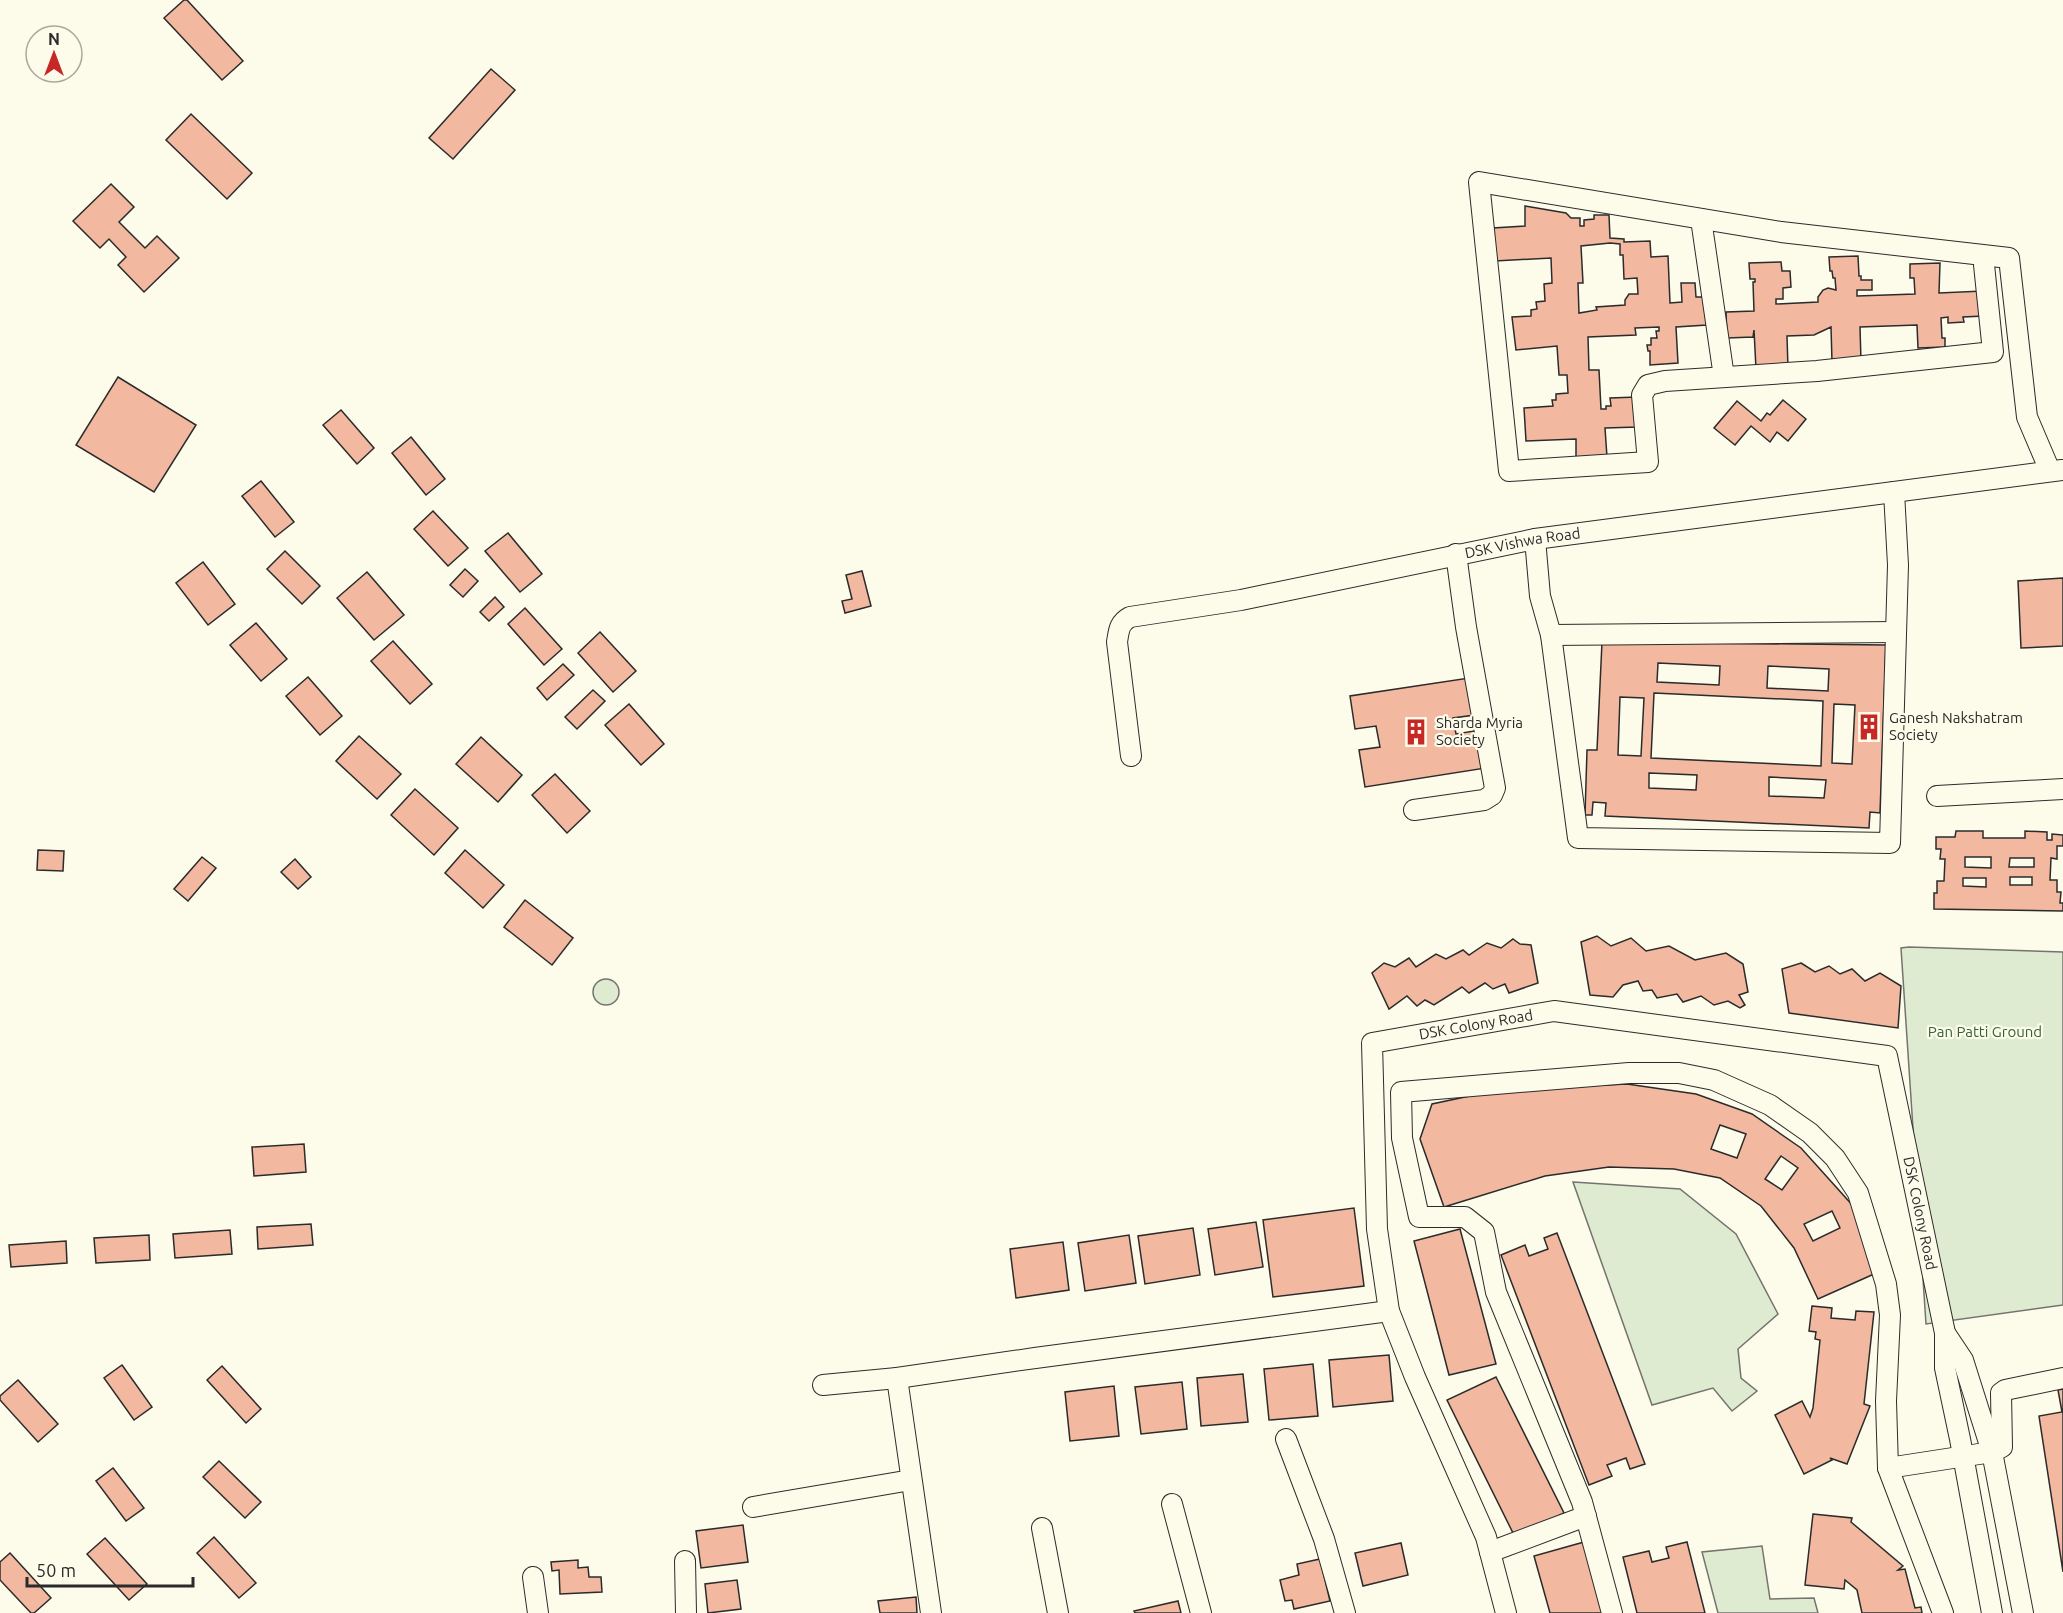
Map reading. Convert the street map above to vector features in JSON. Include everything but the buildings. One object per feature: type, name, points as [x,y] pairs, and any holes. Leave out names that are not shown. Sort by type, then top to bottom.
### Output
[{"type":"street","points":[[1983,255],[1993,352],[1817,371],[1665,381],[1648,385],[1642,395],[1648,462],[1509,471],[1479,183],[1781,232],[1983,255],[2009,258],[2027,417],[2056,471]]},
{"type":"street","points":[[1701,219],[1724,377]]},
{"type":"street","name":"DSK Vishwa Road","points":[[1131,756],[1117,642],[1119,628],[1123,621],[1130,617],[1241,600],[1535,539],[2056,471]]},
{"type":"street","points":[[1535,539],[1540,596],[1551,635],[1578,838],[1890,843],[1898,565],[1894,492]]},
{"type":"street","points":[[1414,810],[1484,800],[1492,795],[1495,788],[1466,627],[1456,554]]},
{"type":"street","points":[[1551,635],[1896,632]]},
{"type":"street","points":[[1937,796],[2063,789]]},
{"type":"street","name":"DSK Colony Road","points":[[1506,1613],[1486,1537],[1415,1377],[1389,1311],[1377,1229],[1372,1043],[1554,1011],[1887,1056],[1945,1333],[1945,1368],[1992,1613]]},
{"type":"street","points":[[1612,1613],[1582,1502],[1496,1292],[1484,1232],[1465,1217],[1419,1217],[1402,1138],[1401,1092],[1629,1073],[1679,1073],[1714,1080],[1770,1105],[1810,1132],[1835,1158],[1858,1193],[1886,1284],[1890,1315],[1886,1401],[1888,1468],[1943,1613]]},
{"type":"street","points":[[823,1385],[897,1378],[1389,1311]]},
{"type":"street","name":"DSK Colony Road","points":[[1945,1333],[1963,1360],[1992,1452],[2024,1613]]},
{"type":"street","points":[[897,1378],[931,1613]]},
{"type":"street","points":[[1888,1468],[1992,1452],[2002,1447],[2001,1394],[2005,1390],[2063,1378]]},
{"type":"street","points":[[1286,1439],[1324,1539],[1345,1613]]},
{"type":"street","points":[[753,1507],[911,1480]]},
{"type":"street","points":[[1172,1504],[1201,1613]]},
{"type":"street","points":[[1490,1552],[1586,1516]]},
{"type":"street","points":[[1042,1528],[1058,1613]]},
{"type":"street","points":[[685,1561],[686,1613]]},
{"type":"street","points":[[533,1577],[538,1613]]},
{"type":"green space","name":"Pan Patti Ground","points":[[1901,948],[2063,952],[2063,1305],[1926,1324]]},
{"type":"green space","points":[[606,979],[615,983],[619,992],[615,1001],[606,1005],[597,1001],[593,992],[597,983]]},
{"type":"green space","points":[[1573,1182],[1680,1189],[1736,1234],[1778,1314],[1738,1349],[1741,1378],[1757,1391],[1732,1411],[1713,1388],[1652,1405]]},
{"type":"green space","points":[[1762,1546],[1770,1599],[1814,1598],[1818,1613],[1718,1613],[1702,1552]]},
{"type":"place","name":"Ganesh Nakshatram Society","points":[[1869,727]]},
{"type":"place","name":"Sharda Myria Society","points":[[1416,732]]}]
